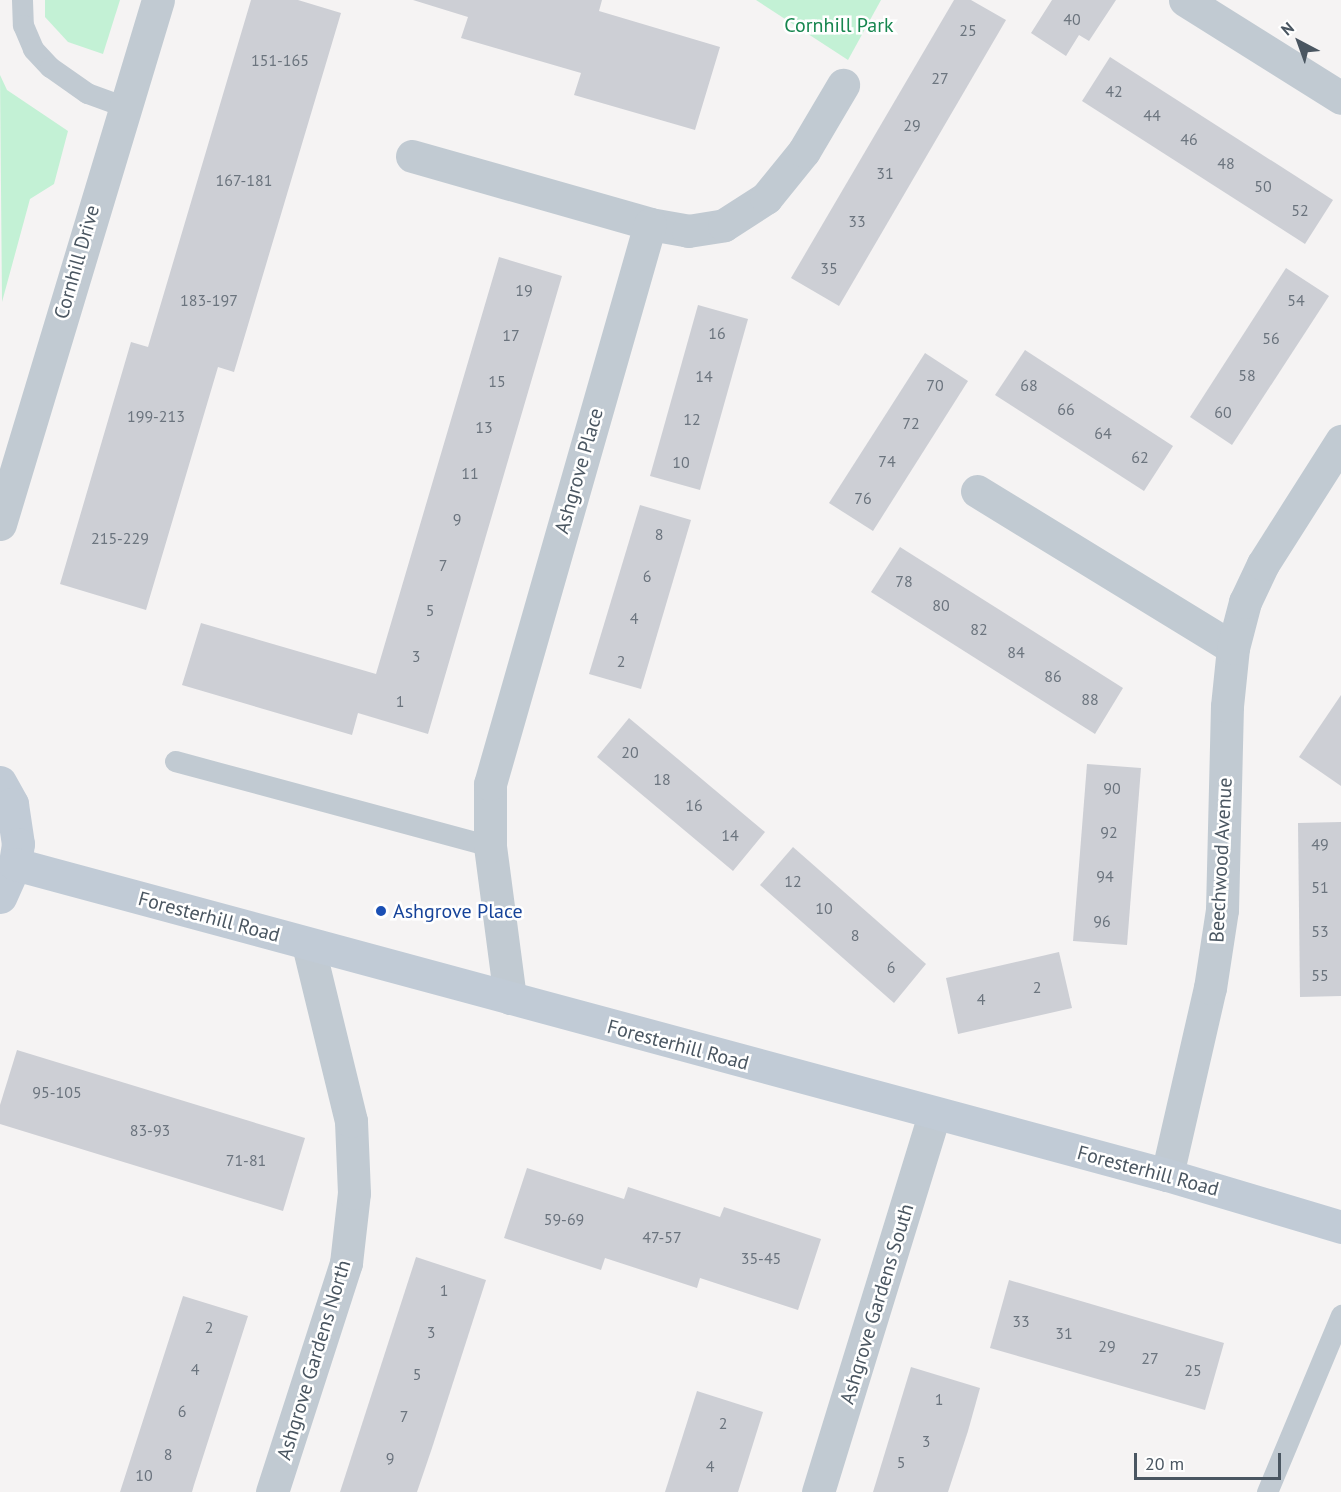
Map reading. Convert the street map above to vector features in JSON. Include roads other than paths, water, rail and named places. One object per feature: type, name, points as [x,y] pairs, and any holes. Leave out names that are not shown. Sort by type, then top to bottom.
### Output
[{"type":"street","name":"Cornhill Drive","points":[[0,524],[123,106],[158,0]]},
{"type":"street","points":[[1185,0],[1341,98]]},
{"type":"street","points":[[412,156],[650,224],[688,231],[724,225],[766,198],[804,151],[843,85]]},
{"type":"street","name":"Ashgrove Place","points":[[510,998],[490,846],[490,784],[501,737],[650,224]]},
{"type":"street","name":"Beechwood Avenue","points":[[1167,1175],[1210,988],[1222,910],[1227,706],[1233,648],[1245,602],[1263,564],[1341,441]]},
{"type":"street","points":[[977,491],[1233,648]]},
{"type":"street","points":[[0,782],[17,824],[15,864],[0,897]]},
{"type":"street","name":"Foresterhill Road","points":[[15,864],[934,1115],[1167,1175],[1341,1227]]},
{"type":"street","name":"Ashgrove Gardens North","points":[[272,1492],[346,1263],[354,1193],[351,1121],[308,944]]},
{"type":"street","name":"Ashgrove Gardens South","points":[[818,1492],[934,1115]]},
{"type":"lane","points":[[22,0],[22,25],[33,49],[50,67],[87,93],[123,106]]},
{"type":"lane","points":[[175,761],[490,846]]},
{"type":"lane","points":[[1267,1492],[1341,1315]]},
{"type":"place","name":"Ashgrove Place","points":[[381,911]]},
{"type":"park label","name":"Cornhill Park","points":[[839,25]]}]
